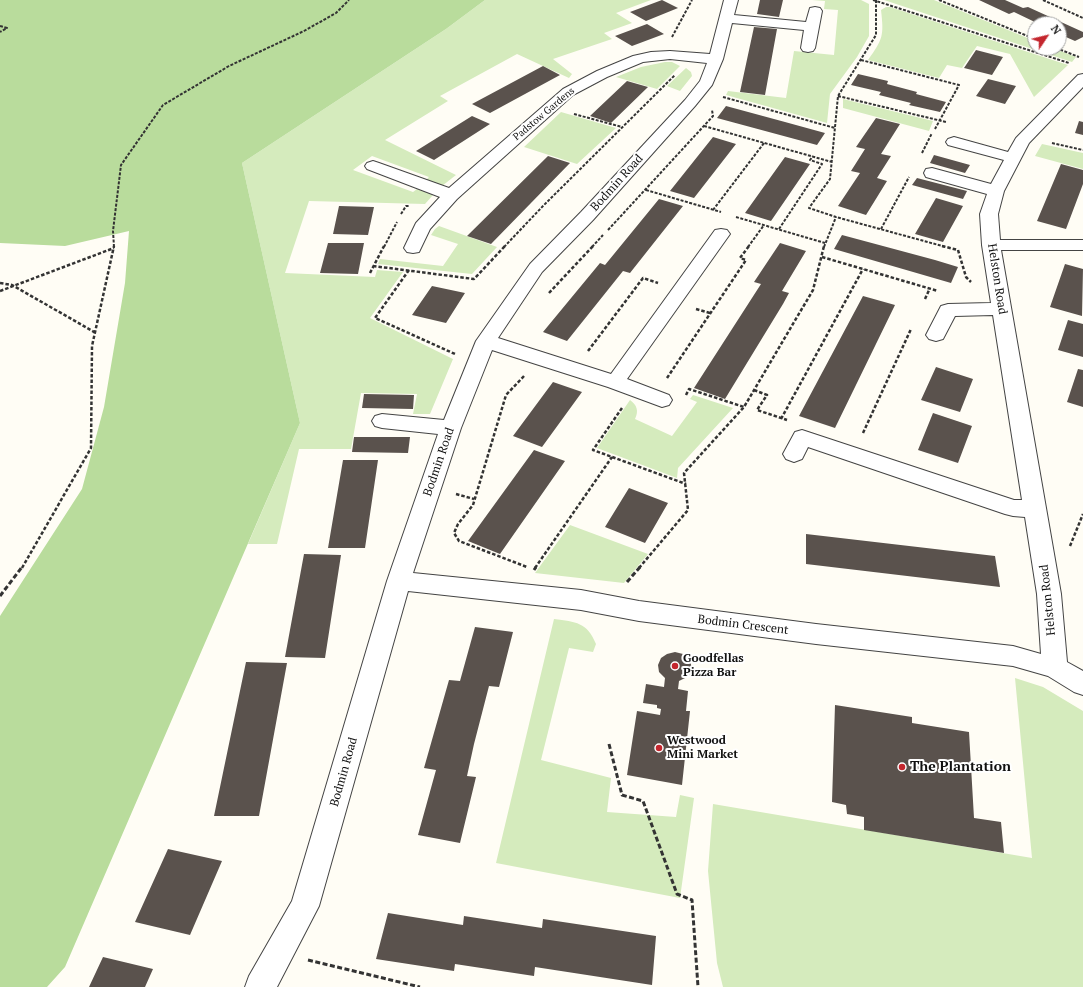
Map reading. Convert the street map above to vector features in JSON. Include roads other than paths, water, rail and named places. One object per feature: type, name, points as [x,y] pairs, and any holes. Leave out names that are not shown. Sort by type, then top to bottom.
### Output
[{"type":"street","points":[[728,9],[812,27]]},
{"type":"street","name":"Bodmin Road","points":[[260,987],[305,906],[399,581],[451,428],[486,340],[536,268],[587,216],[690,103],[707,82],[716,59],[728,9]]},
{"type":"street","points":[[808,48],[815,11]]},
{"type":"street","name":"Padstow Gardens","points":[[413,248],[422,227],[451,195],[568,92],[602,74],[638,59],[651,56],[694,56],[716,59]]},
{"type":"street","name":"Helston Road","points":[[1055,668],[1049,594],[991,245],[989,214],[996,191],[1013,158],[1027,136],[1079,72]]},
{"type":"street","points":[[954,142],[1013,158]]},
{"type":"street","points":[[373,166],[451,195]]},
{"type":"street","points":[[932,173],[996,191]]},
{"type":"street","points":[[616,382],[721,234]]},
{"type":"street","points":[[991,245],[1083,245]]},
{"type":"street","points":[[936,334],[948,310],[1002,309]]},
{"type":"street","points":[[486,340],[616,382],[647,394]]},
{"type":"street","points":[[382,421],[451,428]]},
{"type":"street","points":[[798,445],[854,454],[1013,508],[1036,510]]},
{"type":"street","name":"Bodmin Crescent","points":[[399,581],[518,593],[608,604],[639,611],[816,634],[1013,656],[1055,668],[1083,684]]},
{"type":"place","name":"Goodfellas Pizza Bar","points":[[675,666]]},
{"type":"place","name":"Westwood Mini Market","points":[[659,748]]},
{"type":"place","name":"The Plantation","points":[[902,767]]}]
